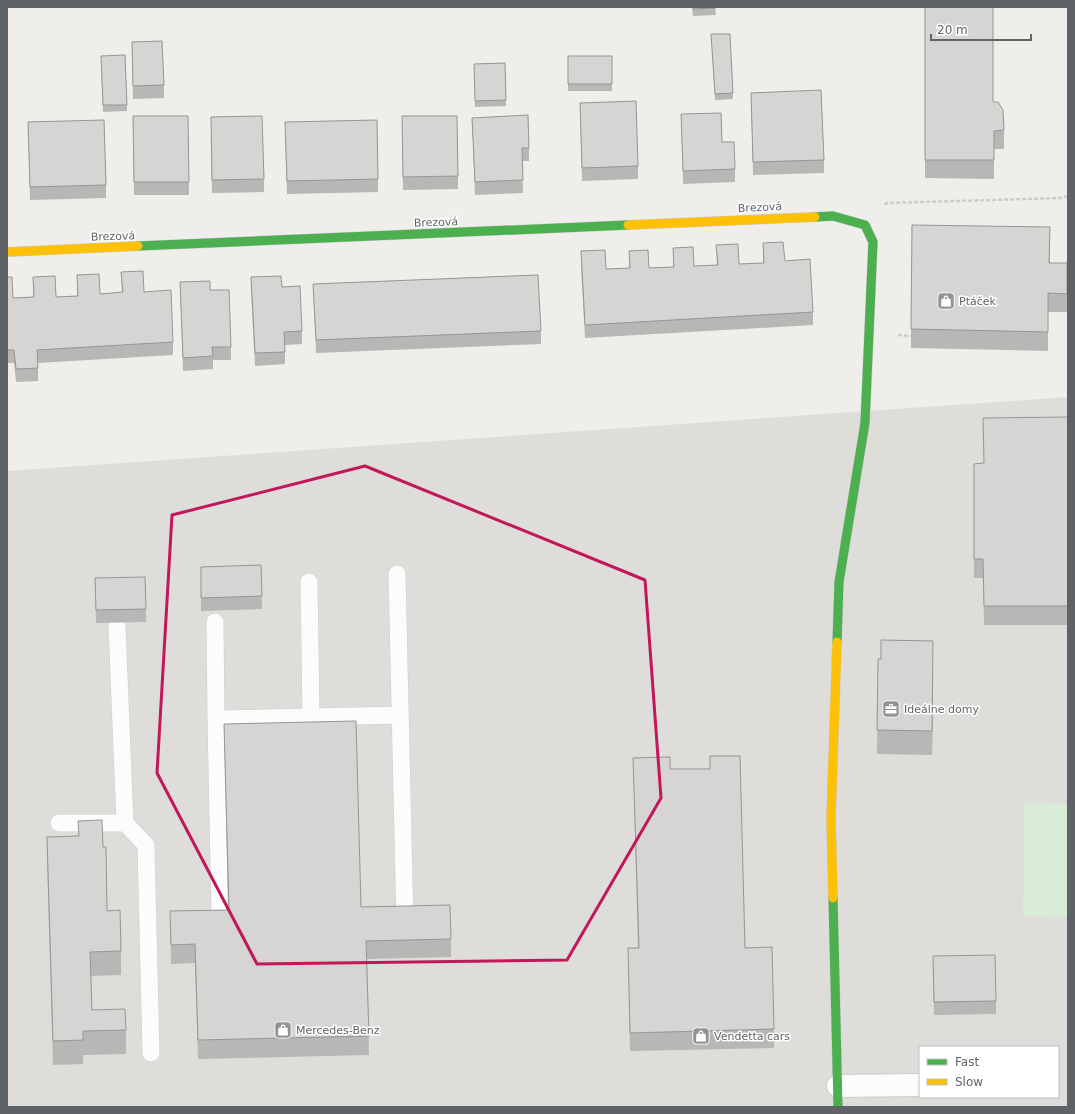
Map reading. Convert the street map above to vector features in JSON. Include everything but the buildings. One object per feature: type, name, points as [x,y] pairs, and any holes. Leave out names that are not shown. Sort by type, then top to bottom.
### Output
[{"type":"street","name":"Brezová","points":[[7,252],[833,216],[866,225]]},
{"type":"street","points":[[866,225],[873,242],[867,392],[865,422],[840,582],[832,756],[831,818],[838,1097],[919,1085]]},
{"type":"lane","points":[[397,574],[404,925]]},
{"type":"lane","points":[[309,582],[312,716]]},
{"type":"lane","points":[[215,622],[220,917]]},
{"type":"lane","points":[[117,626],[125,823],[146,845],[151,1053]]},
{"type":"lane","points":[[216,719],[400,715]]},
{"type":"lane","points":[[59,823],[125,823]]},
{"type":"path","points":[[866,225],[887,203],[1060,198],[1068,196]]},
{"type":"highlighted area","points":[[365,466],[645,580],[661,798],[567,960],[257,964],[157,773],[172,515]]},
{"type":"shaded area","points":[[1068,397],[1068,1107],[7,1107],[7,471]]},
{"type":"green space","points":[[1024,803],[1068,804],[1068,917],[1023,916]]},
{"type":"traffic: fast","points":[[815,217],[833,216],[865,225],[873,242],[865,423],[839,582],[837,642]]},
{"type":"traffic: fast","points":[[138,246],[628,225]]},
{"type":"traffic: fast","points":[[833,898],[838,1107]]},
{"type":"traffic: slow","points":[[628,225],[815,217]]},
{"type":"traffic: slow","points":[[7,252],[138,246]]},
{"type":"traffic: slow","points":[[833,898],[831,819],[837,642]]},
{"type":"place","name":"Ptáček","points":[[946,301]]},
{"type":"place","name":"Ideálne domy","points":[[891,709]]},
{"type":"place","name":"Mercedes-Benz","points":[[283,1030]]},
{"type":"place","name":"Vendetta cars","points":[[701,1036]]}]
